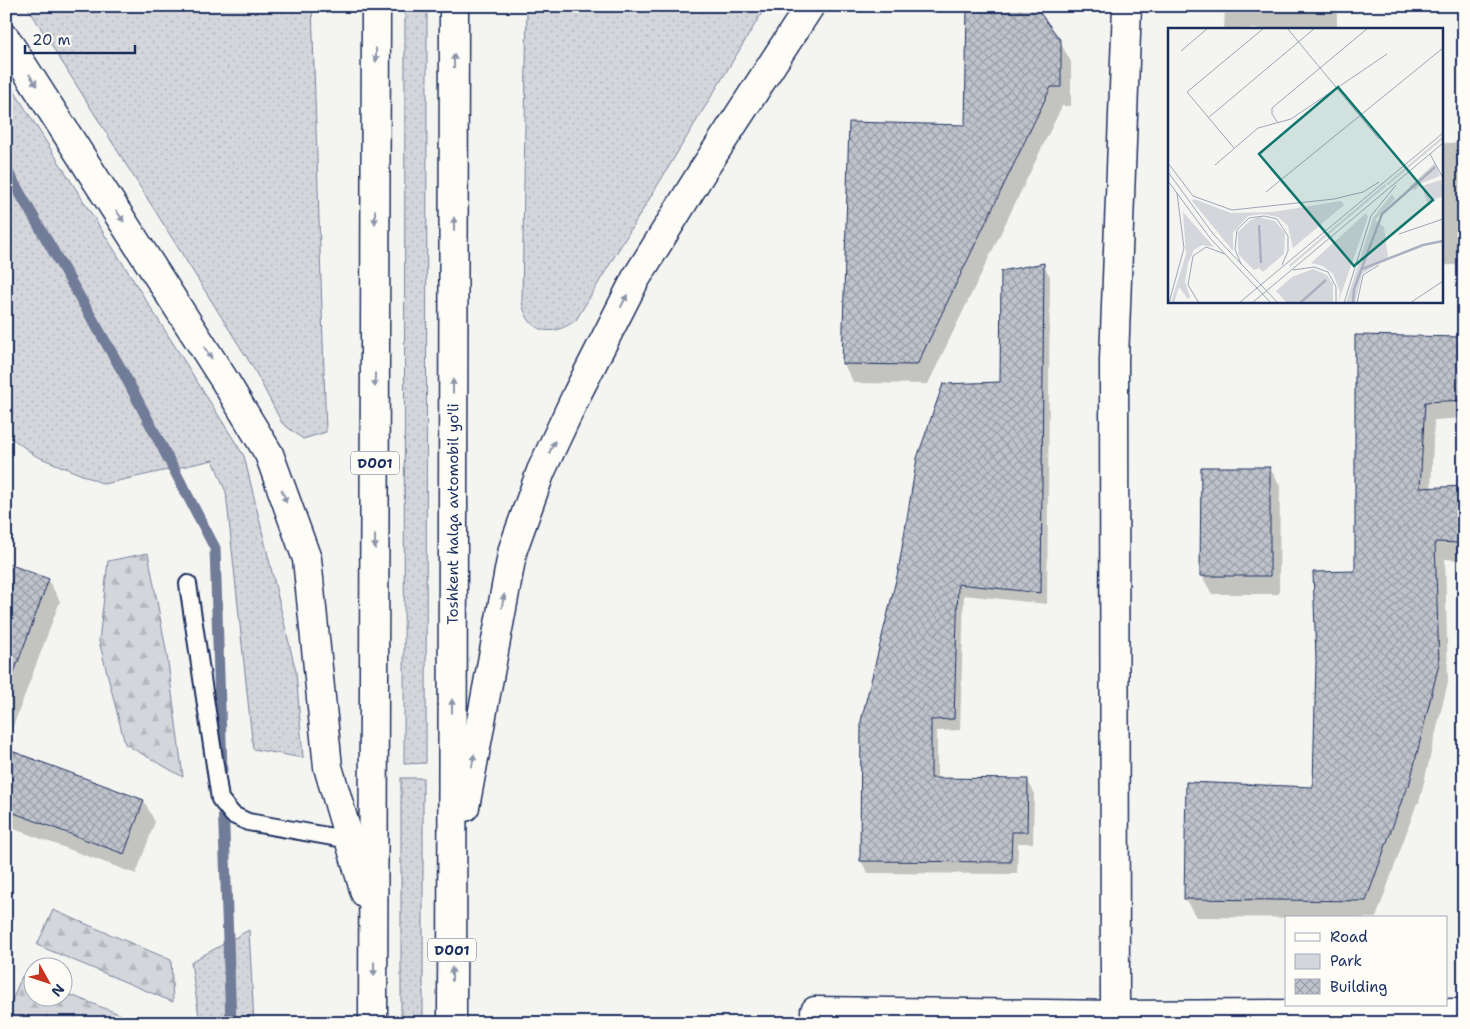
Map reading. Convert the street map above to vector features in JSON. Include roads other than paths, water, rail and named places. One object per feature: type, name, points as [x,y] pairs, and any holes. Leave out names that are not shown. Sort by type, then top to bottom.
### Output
[{"type":"main road","name":"D001","points":[[374,1023],[376,6]]},
{"type":"main road","name":"Toshkent halqa avtomobil yo'li","points":[[452,1023],[454,6]]},
{"type":"main road","points":[[452,877],[513,549],[541,471],[578,392],[635,280],[702,172],[810,6]]},
{"type":"main road","points":[[1115,1019],[1114,360],[1128,6]]},
{"type":"main road","points":[[6,39],[226,381],[269,454],[307,559],[328,767],[374,920]]},
{"type":"main road","points":[[814,1011],[1115,1019],[1464,1013]]},
{"type":"lane","points":[[188,584],[220,799],[233,816],[248,822],[350,840]]},
{"type":"waterway","points":[[6,169],[124,374],[215,548],[222,771]]},
{"type":"waterway","points":[[223,802],[231,1023]]}]
